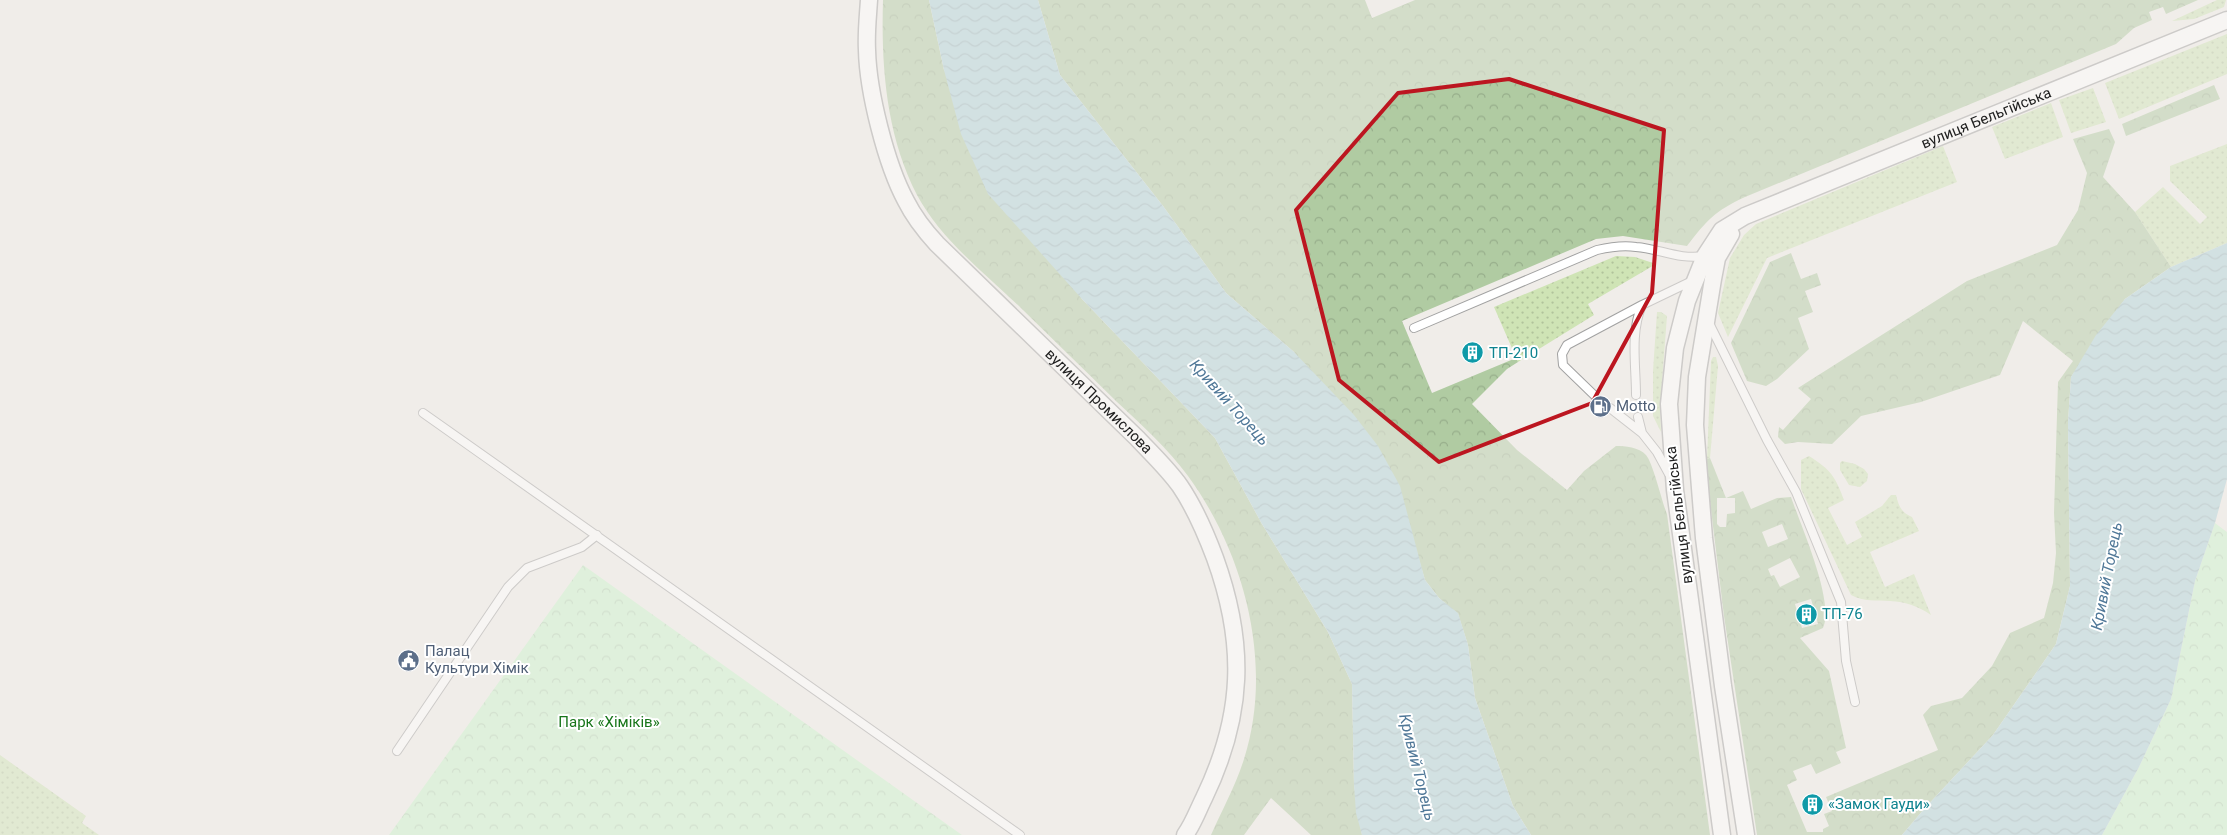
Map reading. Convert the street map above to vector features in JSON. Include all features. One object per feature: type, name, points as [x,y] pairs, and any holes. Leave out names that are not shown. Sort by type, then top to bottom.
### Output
[{"type":"street","name":"вулиця Промислова","points":[[869,0],[867,50],[876,113],[895,176],[905,201],[921,226],[1149,451],[1180,486],[1208,540],[1231,610],[1236,657],[1236,692],[1225,749],[1185,835]]},
{"type":"street","name":"вулиця Бельгійська","points":[[1722,835],[1675,490],[1669,427],[1671,373],[1675,348],[1687,301],[1705,256],[1722,230],[1745,216],[2227,20]]},
{"type":"street","name":"вулиця Бельгійська","points":[[1745,216],[1733,230],[1718,258],[1697,377],[1695,425],[1698,480],[1723,686],[1746,835]]},
{"type":"lane","points":[[1414,328],[1597,250],[1616,246],[1637,247],[1680,257],[1705,256]]},
{"type":"lane","points":[[1594,395],[1563,365],[1562,354],[1567,345],[1696,279]]},
{"type":"lane","points":[[1636,395],[1636,318],[1642,305]]},
{"type":"lane","points":[[1707,319],[1767,440],[1796,492],[1841,602],[1846,661],[1855,702]]},
{"type":"lane","points":[[1610,408],[1642,433],[1666,468],[1675,490]]},
{"type":"lane","points":[[424,413],[1020,835]]},
{"type":"lane","points":[[1638,417],[1642,433]]},
{"type":"lane","points":[[397,752],[508,587],[527,568],[582,547],[597,535]]},
{"type":"highlighted area","points":[[1509,79],[1664,130],[1652,293],[1592,403],[1439,462],[1339,380],[1296,210],[1398,93]]},
{"type":"green space","points":[[883,0],[929,0],[944,70],[1082,299],[1215,438],[1262,524],[1328,632],[1352,684],[1354,785],[1362,835],[1311,835],[1271,798],[1244,835],[1211,835],[1241,769],[1253,723],[1256,686],[1254,649],[1249,612],[1239,575],[1225,540],[1208,507],[1188,476],[1172,456],[952,242],[927,211],[917,195],[898,148],[892,124],[883,50]]},
{"type":"green space","points":[[1038,0],[1365,0],[1372,18],[1415,0],[2198,0],[2166,14],[2163,7],[2149,12],[2152,20],[2134,28],[2116,44],[1745,197],[1712,217],[1687,246],[1623,236],[1596,239],[1402,321],[1432,393],[1516,358],[1518,362],[1507,369],[1472,404],[1517,450],[1567,490],[1584,471],[1616,446],[1640,450],[1649,459],[1652,466],[1667,514],[1710,835],[1531,835],[1513,806],[1475,698],[1468,645],[1458,614],[1439,598],[1425,580],[1414,543],[1294,352],[1226,293],[1163,206],[1060,75]]},
{"type":"green space","points":[[2217,0],[2226,0],[2224,7],[2194,19],[2172,21]]},
{"type":"green space","points":[[2227,34],[2227,74],[2119,119],[2105,83]]},
{"type":"green space","points":[[2214,85],[2220,99],[2126,136],[2122,124]]},
{"type":"green space","points":[[2093,88],[2106,122],[2071,133],[2059,100]]},
{"type":"green space","points":[[2051,103],[2063,137],[2005,159],[1992,127]]},
{"type":"green space","points":[[2109,129],[2115,142],[2103,177],[2135,212],[2171,267],[2125,299],[2071,377],[2068,422],[2070,586],[2056,644],[1993,735],[1902,835],[1757,835],[1724,616],[1707,477],[1707,459],[1710,458],[1726,498],[1743,491],[1751,509],[1777,498],[1791,497],[1809,544],[1821,583],[1825,616],[1823,628],[1800,638],[1829,671],[1846,748],[1836,752],[1841,763],[1816,774],[1811,764],[1793,771],[1797,780],[1787,785],[1807,832],[1823,832],[1823,829],[1829,826],[1824,814],[1832,811],[1826,797],[1938,750],[1923,715],[1931,706],[1962,698],[1992,666],[2010,633],[2044,618],[2053,583],[2056,553],[2054,513],[2058,382],[2073,361],[2023,321],[2000,375],[1921,402],[1861,416],[1832,444],[1798,442],[1785,444],[1778,437],[1779,427],[1783,430],[1811,399],[1798,388],[1967,281],[2057,245],[2078,210],[2087,173],[2073,139]],"holes":[[[1717,498],[1735,498],[1735,513],[1727,514],[1726,527],[1720,527],[1717,524]],[[1782,524],[1788,539],[1768,547],[1762,532]],[[1790,558],[1800,577],[1780,587],[1774,575],[1771,576],[1768,569]],[[1811,599],[1818,624],[1802,628],[1795,604]]]},
{"type":"green space","points":[[2227,144],[2227,243],[2171,267],[2135,212],[2163,187],[2200,224],[2207,217],[2170,181],[2170,166]]},
{"type":"green space","points":[[1943,146],[1957,182],[1767,258],[1728,337],[1718,313],[1730,258],[1744,235],[1756,224]]},
{"type":"green space","points":[[1791,253],[1801,279],[1817,273],[1821,285],[1805,291],[1813,312],[1798,318],[1809,349],[1777,379],[1766,386],[1747,381],[1731,343],[1770,262]]},
{"type":"green space","points":[[1616,256],[1635,257],[1656,264],[1588,304],[1594,315],[1518,362],[1494,307]]},
{"type":"green space","points":[[1657,312],[1667,316],[1660,408],[1661,432],[1653,416],[1653,371]]},
{"type":"green space","points":[[1713,357],[1716,357],[1718,366],[1710,458],[1707,459],[1711,361]]},
{"type":"green space","points":[[1809,456],[1831,474],[1841,492],[1844,500],[1828,508],[1847,545],[1862,537],[1855,522],[1882,506],[1891,495],[1896,495],[1901,509],[1912,517],[1919,531],[1870,552],[1885,587],[1914,574],[1931,615],[1907,603],[1865,600],[1851,595],[1801,489],[1801,460]]},
{"type":"green space","points":[[1842,461],[1855,464],[1864,469],[1868,474],[1867,481],[1860,487],[1849,485],[1840,470],[1840,463]]},
{"type":"green space","points":[[2215,523],[2227,532],[2227,835],[2102,835],[2139,767],[2171,699],[2195,581]]},
{"type":"green space","name":"Парк «Хіміків»","points":[[583,565],[962,835],[389,835]]},
{"type":"green space","points":[[0,755],[86,816],[82,823],[99,835],[0,835]]},
{"type":"water","name":"Кривий Торець","points":[[929,0],[1038,0],[1060,75],[1163,206],[1226,293],[1294,352],[1354,415],[1378,446],[1400,486],[1425,580],[1439,598],[1458,613],[1468,645],[1475,698],[1513,806],[1531,835],[1362,835],[1356,813],[1354,785],[1352,684],[1328,632],[1262,524],[1215,438],[1082,299],[988,194],[961,134],[944,70]]},
{"type":"water","name":"Кривий Торець","points":[[2227,243],[2227,479],[2215,523],[2195,581],[2171,699],[2139,767],[2102,835],[1902,835],[1993,735],[2056,644],[2070,586],[2068,422],[2071,377],[2096,335],[2125,299],[2171,267]]},
{"type":"place","name":"ТП-210","points":[[1473,353]]},
{"type":"place","name":"Motto","points":[[1600,406]]},
{"type":"place","name":"ТП-76","points":[[1806,614]]},
{"type":"place","name":"Палац Культури Хімік","points":[[409,660]]},
{"type":"place","name":"«Замок Гауди»","points":[[1812,804]]}]
